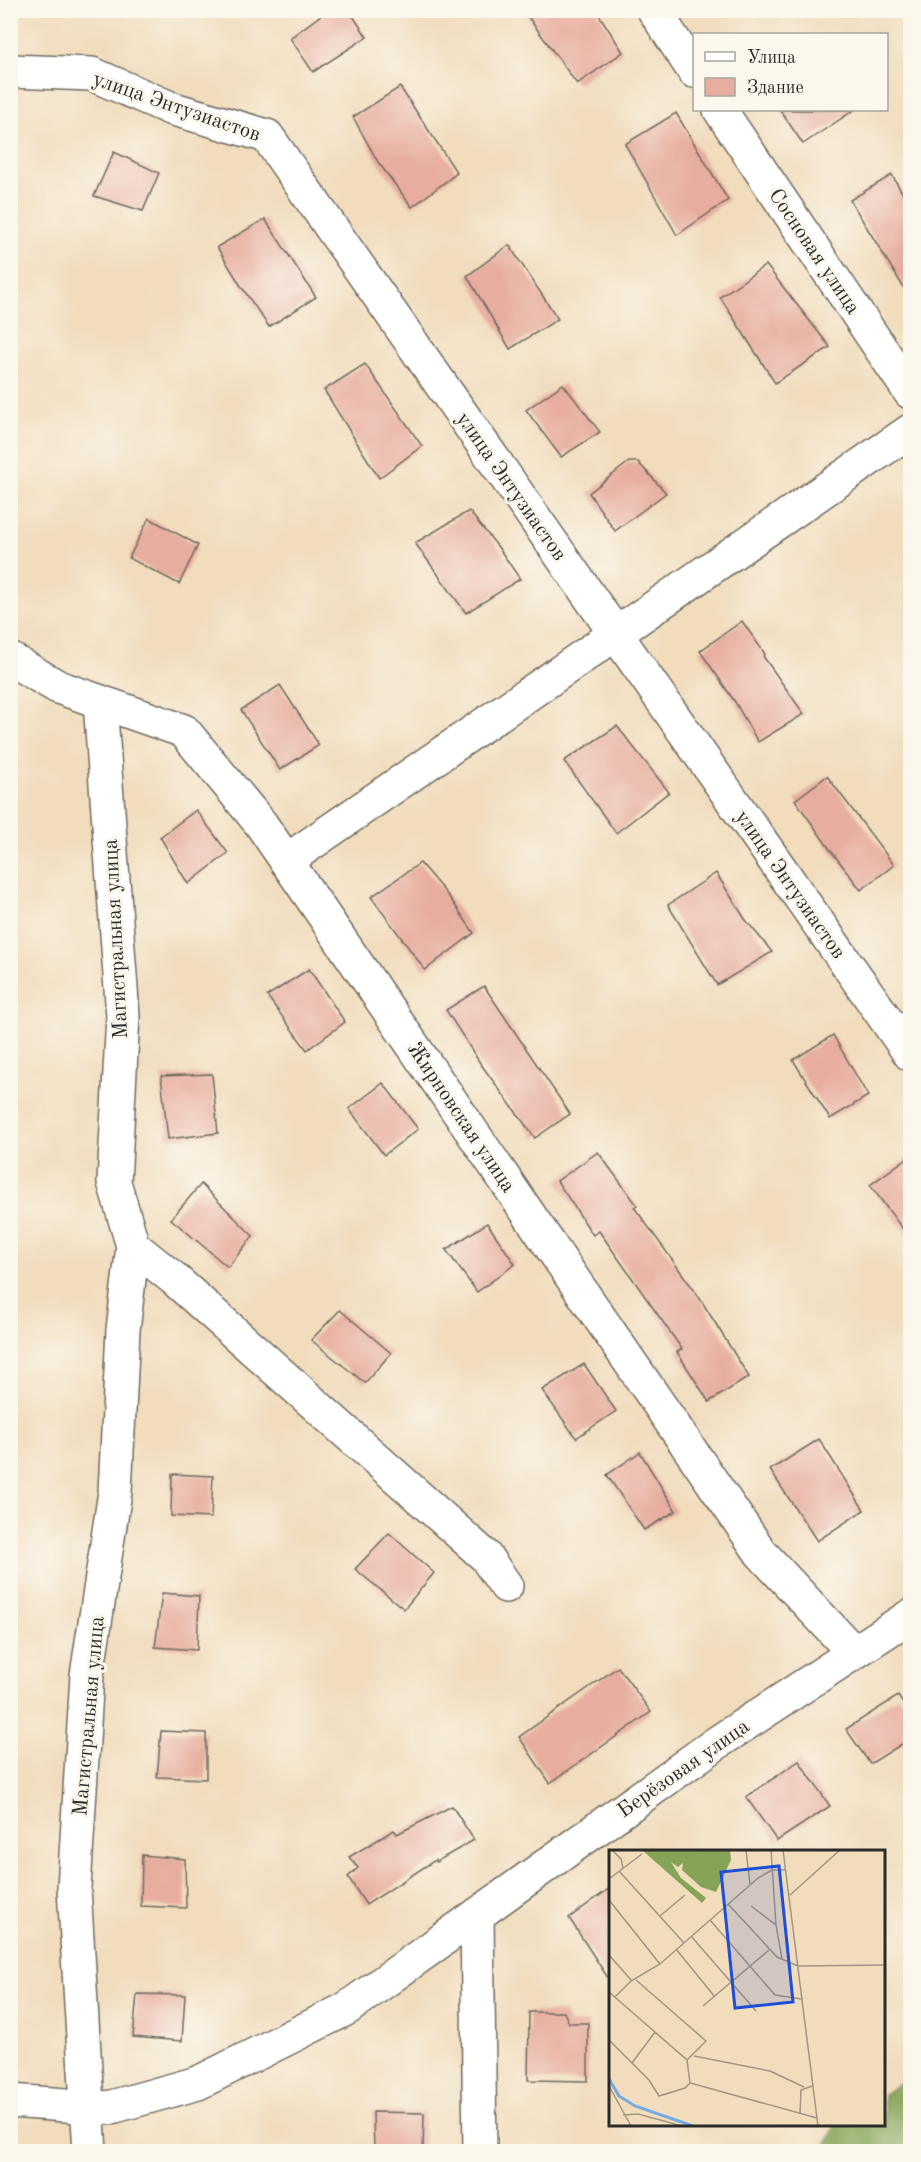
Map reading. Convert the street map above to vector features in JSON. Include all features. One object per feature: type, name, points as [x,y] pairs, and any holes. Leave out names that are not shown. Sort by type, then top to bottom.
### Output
[{"type":"street","points":[[654,10],[693,69]]},
{"type":"street","name":"улица Энтузиастов","points":[[10,71],[92,74],[170,108],[267,136],[910,1054]]},
{"type":"street","name":"Сосновая улица","points":[[721,111],[910,392]]},
{"type":"street","points":[[286,861],[910,431]]},
{"type":"street","name":"Жирновская улица","points":[[10,659],[58,687],[184,731],[261,824],[761,1553],[854,1653]]},
{"type":"street","name":"Магистральная улица","points":[[90,2151],[74,1888],[87,1675],[115,1492],[123,1330],[133,1245],[114,1182],[123,1016],[100,702]]},
{"type":"street","points":[[133,1245],[485,1556],[506,1586]]},
{"type":"street","name":"Берёзовая улица","points":[[10,2102],[108,2108],[198,2083],[346,2009],[718,1742],[910,1616]]},
{"type":"street","points":[[477,1915],[480,2151]]},
{"type":"green space","points":[[910,2076],[910,2151],[823,2151],[836,2126],[885,2126],[885,2093]]},
{"type":"building","points":[[328,10],[349,10],[367,37],[313,72],[290,38]]},
{"type":"building","points":[[523,10],[596,10],[623,52],[577,84]]},
{"type":"building","points":[[400,87],[457,173],[412,207],[378,162],[353,117]]},
{"type":"building","points":[[781,111],[852,111],[803,144]]},
{"type":"building","points":[[676,113],[728,200],[677,235],[625,144]]},
{"type":"building","points":[[114,152],[159,173],[143,211],[94,196]]},
{"type":"building","points":[[892,175],[910,206],[910,298],[850,200]]},
{"type":"building","points":[[265,219],[316,297],[269,327],[217,247]]},
{"type":"building","points":[[509,245],[558,319],[510,349],[467,276]]},
{"type":"building","points":[[766,265],[830,347],[775,383],[720,297]]},
{"type":"building","points":[[365,364],[422,446],[379,478],[324,390]]},
{"type":"building","points":[[563,384],[600,432],[561,457],[526,410]]},
{"type":"building","points":[[629,462],[638,462],[666,493],[615,531],[589,493]]},
{"type":"building","points":[[469,511],[520,579],[466,613],[415,543]]},
{"type":"building","points":[[149,518],[198,545],[179,584],[129,558]]},
{"type":"building","points":[[742,621],[765,654],[763,656],[804,714],[758,742],[735,702],[700,651]]},
{"type":"building","points":[[280,685],[319,745],[280,770],[241,710]]},
{"type":"building","points":[[617,726],[669,792],[616,833],[564,761]]},
{"type":"building","points":[[827,776],[894,865],[861,890],[795,800]]},
{"type":"building","points":[[196,810],[228,853],[188,884],[160,837]]},
{"type":"building","points":[[420,863],[450,898],[474,933],[425,970],[371,897]]},
{"type":"building","points":[[716,873],[745,919],[772,952],[717,985],[668,905]]},
{"type":"building","points":[[309,969],[345,1022],[307,1050],[267,996]]},
{"type":"building","points":[[484,986],[570,1114],[535,1138],[480,1063],[446,1010]]},
{"type":"building","points":[[833,1035],[868,1096],[830,1119],[793,1060]]},
{"type":"building","points":[[212,1074],[218,1133],[168,1139],[161,1076]]},
{"type":"building","points":[[383,1083],[418,1129],[384,1155],[349,1109]]},
{"type":"building","points":[[598,1152],[637,1205],[634,1207],[699,1297],[749,1377],[709,1402],[677,1352],[682,1349],[599,1231],[593,1235],[557,1181]]},
{"type":"building","points":[[910,1156],[910,1239],[870,1185]]},
{"type":"building","points":[[201,1184],[253,1236],[228,1267],[171,1219]]},
{"type":"building","points":[[487,1223],[515,1264],[477,1292],[446,1250]]},
{"type":"building","points":[[340,1310],[391,1353],[365,1383],[311,1340]]},
{"type":"building","points":[[584,1364],[616,1411],[576,1438],[542,1390]]},
{"type":"building","points":[[819,1439],[864,1510],[817,1541],[770,1470]]},
{"type":"building","points":[[640,1452],[676,1511],[644,1530],[607,1475]]},
{"type":"building","points":[[172,1474],[213,1476],[211,1518],[171,1516]]},
{"type":"building","points":[[389,1533],[434,1573],[404,1609],[355,1569]]},
{"type":"building","points":[[162,1593],[199,1596],[197,1650],[155,1647]]},
{"type":"building","points":[[618,1667],[651,1712],[550,1783],[519,1737]]},
{"type":"building","points":[[898,1696],[910,1714],[910,1739],[870,1764],[846,1729]]},
{"type":"building","points":[[161,1731],[206,1733],[206,1779],[157,1777]]},
{"type":"building","points":[[799,1761],[830,1806],[777,1841],[746,1797]]},
{"type":"building","points":[[452,1806],[474,1840],[436,1862],[435,1860],[366,1905],[348,1877],[358,1868],[349,1857],[394,1830],[397,1834]]},
{"type":"building","points":[[142,1855],[185,1859],[186,1908],[141,1906]]},
{"type":"building","points":[[609,1889],[609,1979],[569,1918]]},
{"type":"building","points":[[137,1994],[185,1995],[182,2041],[133,2037]]},
{"type":"building","points":[[529,2012],[564,2012],[569,2023],[588,2023],[588,2081],[528,2080]]},
{"type":"building","points":[[373,2112],[424,2113],[423,2151],[374,2151]]}]
